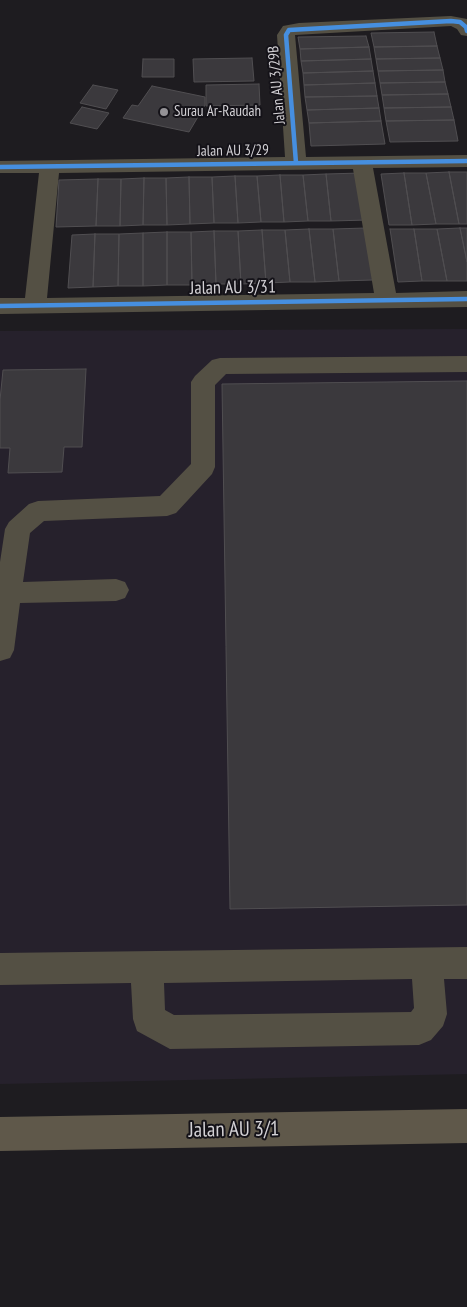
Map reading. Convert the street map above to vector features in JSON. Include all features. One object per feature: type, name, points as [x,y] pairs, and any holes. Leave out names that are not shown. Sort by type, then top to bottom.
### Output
[{"type":"main road","name":"Jalan AU 3/1","points":[[0,1134],[467,1126]]},
{"type":"street","name":"Jalan AU 3/29B","points":[[296,163],[286,35],[290,30],[451,21],[460,22],[466,27],[467,31]]},
{"type":"street","name":"Jalan AU 3/29","points":[[0,167],[467,161]]},
{"type":"street","points":[[362,162],[386,300]]},
{"type":"street","points":[[35,306],[50,166]]},
{"type":"street","name":"Jalan AU 3/31","points":[[0,306],[467,299]]},
{"type":"street","points":[[0,650],[18,529],[38,511],[168,506],[203,467],[204,382],[220,366],[467,364]]},
{"type":"street","points":[[9,593],[116,590]]},
{"type":"street","points":[[0,969],[467,963]]},
{"type":"street","points":[[147,967],[149,1019],[170,1032],[419,1028],[432,1014],[428,964]]},
{"type":"shaded area","points":[[467,329],[467,1074],[0,1084],[0,331]]},
{"type":"building","points":[[434,32],[437,46],[374,47],[371,33]]},
{"type":"building","points":[[366,36],[369,47],[300,49],[298,37]]},
{"type":"building","points":[[437,46],[440,58],[376,59],[374,47]]},
{"type":"building","points":[[369,47],[371,59],[301,61],[300,49]]},
{"type":"building","points":[[252,58],[254,81],[194,82],[193,59]]},
{"type":"building","points":[[440,58],[443,70],[378,71],[376,59]]},
{"type":"building","points":[[143,59],[174,59],[174,77],[142,77]]},
{"type":"building","points":[[371,59],[373,71],[303,73],[301,61]]},
{"type":"building","points":[[443,70],[445,82],[380,83],[378,71]]},
{"type":"building","points":[[373,71],[375,83],[304,85],[303,73]]},
{"type":"building","points":[[445,82],[448,94],[382,95],[380,83]]},
{"type":"building","points":[[375,83],[377,96],[305,97],[304,85]]},
{"type":"building","points":[[259,84],[260,105],[206,106],[206,85]]},
{"type":"building","points":[[93,85],[118,90],[106,109],[80,103]]},
{"type":"building","name":"Surau Ar-Raudah","points":[[152,86],[205,97],[205,105],[189,132],[123,118],[132,105],[138,106]]},
{"type":"building","points":[[448,94],[451,107],[384,108],[382,95]]},
{"type":"building","points":[[377,96],[379,108],[307,110],[305,97]]},
{"type":"building","points":[[82,107],[109,113],[97,129],[70,123]]},
{"type":"building","points":[[451,107],[454,120],[386,121],[384,108]]},
{"type":"building","points":[[379,108],[381,121],[309,123],[307,110]]},
{"type":"building","points":[[454,120],[458,141],[390,142],[386,121]]},
{"type":"building","points":[[381,121],[385,144],[311,146],[309,123]]},
{"type":"building","points":[[449,172],[459,224],[436,224],[426,173]]},
{"type":"building","points":[[449,172],[467,172],[467,224],[459,224]]},
{"type":"building","points":[[361,173],[368,220],[331,221],[326,174]]},
{"type":"building","points":[[404,173],[412,225],[389,225],[381,174]]},
{"type":"building","points":[[404,173],[426,173],[436,224],[412,225]]},
{"type":"building","points":[[326,174],[331,221],[308,221],[303,175]]},
{"type":"building","points":[[280,175],[284,222],[261,222],[257,176]]},
{"type":"building","points":[[280,175],[303,175],[308,221],[284,222]]},
{"type":"building","points":[[235,176],[238,223],[214,223],[212,177]]},
{"type":"building","points":[[235,176],[257,176],[261,222],[238,223]]},
{"type":"building","points":[[189,177],[190,224],[167,225],[166,178]]},
{"type":"building","points":[[189,177],[212,177],[214,223],[190,224]]},
{"type":"building","points":[[144,178],[143,225],[120,226],[121,179]]},
{"type":"building","points":[[144,178],[166,178],[167,225],[143,225]]},
{"type":"building","points":[[98,179],[96,226],[56,227],[59,180]]},
{"type":"building","points":[[98,179],[121,179],[120,226],[96,226]]},
{"type":"building","points":[[366,228],[373,280],[339,281],[333,229]]},
{"type":"building","points":[[460,228],[467,228],[467,262]]},
{"type":"building","points":[[460,228],[467,262],[467,281],[447,281],[437,229]]},
{"type":"building","points":[[309,229],[333,229],[339,281],[315,282]]},
{"type":"building","points":[[309,229],[315,282],[290,282],[285,230]]},
{"type":"building","points":[[390,229],[414,229],[422,281],[398,282]]},
{"type":"building","points":[[414,229],[437,229],[447,281],[422,281]]},
{"type":"building","points":[[262,230],[285,230],[290,282],[266,283]]},
{"type":"building","points":[[262,230],[266,283],[241,284],[238,231]]},
{"type":"building","points":[[214,231],[238,231],[241,284],[216,284]]},
{"type":"building","points":[[214,231],[216,284],[192,285],[191,232]]},
{"type":"building","points":[[167,232],[191,232],[192,285],[167,285]]},
{"type":"building","points":[[167,232],[167,285],[143,286],[143,233]]},
{"type":"building","points":[[143,233],[143,286],[118,286],[119,234]]},
{"type":"building","points":[[95,234],[119,234],[118,286],[93,287]]},
{"type":"building","points":[[95,234],[93,287],[68,288],[72,235]]},
{"type":"building","points":[[86,369],[82,447],[64,447],[62,472],[8,473],[10,448],[0,448],[0,400],[3,370]]},
{"type":"building","points":[[467,381],[467,905],[230,909],[222,384]]},
{"type":"cycle path","points":[[296,163],[286,35],[289,30],[451,21],[460,22],[466,27],[467,31]]},
{"type":"cycle path","points":[[0,167],[467,161]]},
{"type":"cycle path","points":[[0,306],[467,299]]},
{"type":"place","name":"Surau Ar-Raudah","points":[[164,112]]}]
